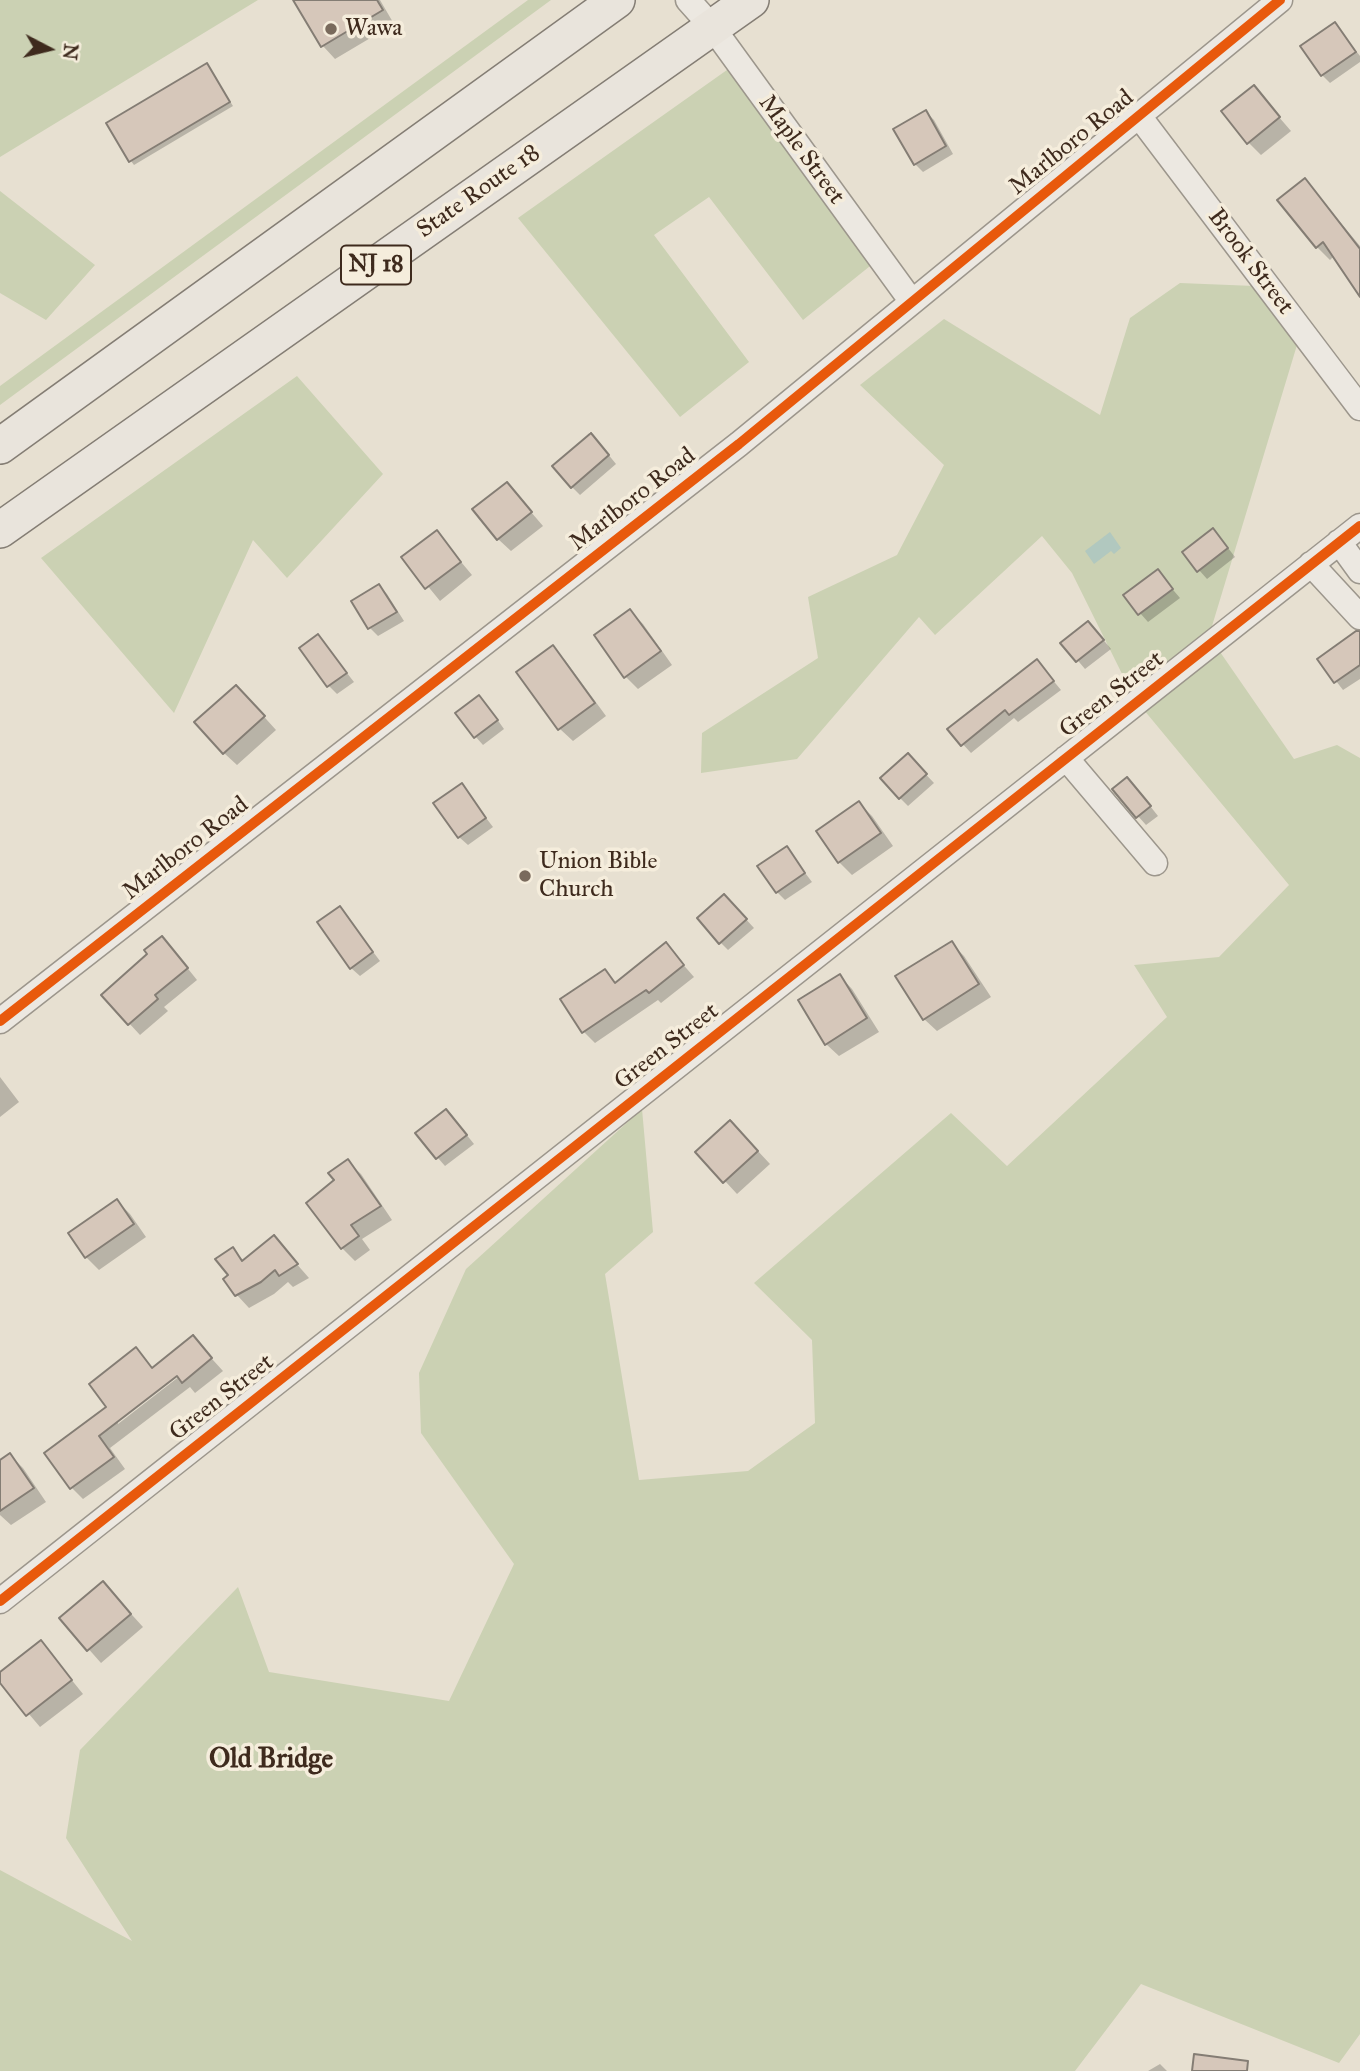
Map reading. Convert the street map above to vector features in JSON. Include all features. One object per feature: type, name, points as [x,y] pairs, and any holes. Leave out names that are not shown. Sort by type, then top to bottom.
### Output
[{"type":"highway","points":[[0,446],[617,0]]},
{"type":"highway","name":"State Route 18","points":[[0,530],[751,0]]},
{"type":"street","name":"Maple Street","points":[[688,0],[713,28],[912,302]]},
{"type":"street","name":"Marlboro Road","points":[[0,1021],[739,444],[1280,0]]},
{"type":"street","name":"Brook Street","points":[[1139,116],[1360,408]]},
{"type":"street","name":"Green Street","points":[[0,1601],[1360,526]]},
{"type":"street","points":[[1339,542],[1360,570]]},
{"type":"street","points":[[1311,565],[1360,617]]},
{"type":"street","points":[[1066,758],[1154,863]]},
{"type":"shaded area","points":[[0,0],[258,0],[0,157]]},
{"type":"shaded area","points":[[528,0],[551,0],[0,405],[0,386]]},
{"type":"shaded area","points":[[734,65],[880,258],[803,320],[709,197],[654,235],[749,362],[680,417],[518,218]]},
{"type":"shaded area","points":[[0,191],[95,265],[46,320],[0,293]]},
{"type":"shaded area","points":[[1180,283],[1254,286],[1297,345],[1209,636],[1294,759],[1337,745],[1360,758],[1360,2034],[1339,2063],[1141,1984],[1075,2071],[0,2071],[0,1870],[132,1941],[66,1838],[80,1750],[238,1587],[269,1672],[449,1701],[514,1564],[421,1433],[419,1373],[466,1269],[642,1109],[653,1232],[605,1274],[639,1480],[748,1471],[815,1423],[812,1340],[754,1283],[951,1113],[1007,1166],[1167,1017],[1134,965],[1219,957],[1289,885],[1134,698],[1072,573],[1042,536],[935,635],[919,617],[797,759],[701,773],[702,733],[818,658],[808,597],[897,555],[944,465],[860,385],[944,319],[1100,415],[1130,318]]},
{"type":"shaded area","points":[[297,376],[383,474],[287,578],[253,540],[174,713],[41,558]]},
{"type":"shaded area","points":[[1110,532],[1121,548],[1114,554],[1111,551],[1094,564],[1085,551]]},
{"type":"building","name":"Wawa","points":[[293,0],[377,0],[383,10],[321,47]]},
{"type":"building","points":[[1335,22],[1356,52],[1321,76],[1300,46]]},
{"type":"building","points":[[207,63],[230,102],[129,162],[106,123]]},
{"type":"building","points":[[1254,85],[1280,117],[1247,144],[1221,111]]},
{"type":"building","points":[[926,110],[946,146],[914,165],[893,129]]},
{"type":"building","points":[[1305,178],[1360,249],[1360,297],[1323,242],[1316,248],[1277,200]]},
{"type":"building","points":[[591,433],[609,455],[571,488],[552,466]]},
{"type":"building","points":[[507,482],[532,512],[497,540],[472,509]]},
{"type":"building","points":[[1213,528],[1228,548],[1197,572],[1182,552]]},
{"type":"building","points":[[437,530],[461,562],[425,589],[401,557]]},
{"type":"building","points":[[1158,569],[1173,589],[1138,615],[1123,595]]},
{"type":"building","points":[[379,584],[397,612],[368,629],[351,601]]},
{"type":"building","points":[[630,609],[661,651],[624,678],[594,635]]},
{"type":"building","points":[[1088,621],[1104,640],[1076,662],[1060,643]]},
{"type":"building","points":[[1356,631],[1360,631],[1360,665],[1334,683],[1317,659]]},
{"type":"building","points":[[318,634],[347,673],[327,687],[299,648]]},
{"type":"building","points":[[553,645],[595,703],[558,730],[516,672]]},
{"type":"building","points":[[1037,659],[1054,681],[1009,715],[1005,710],[961,746],[947,729]]},
{"type":"building","points":[[236,685],[265,716],[223,754],[194,722]]},
{"type":"building","points":[[479,695],[498,720],[474,738],[455,713]]},
{"type":"building","points":[[908,753],[927,774],[899,799],[880,778]]},
{"type":"building","points":[[1127,777],[1151,806],[1136,818],[1112,789]]},
{"type":"building","points":[[462,783],[486,818],[458,838],[433,803]]},
{"type":"building","points":[[859,801],[881,833],[838,863],[816,831]]},
{"type":"building","points":[[787,846],[805,873],[776,893],[757,866]]},
{"type":"building","points":[[724,894],[747,919],[719,944],[697,918]]},
{"type":"building","points":[[340,906],[373,952],[350,969],[317,922]]},
{"type":"building","points":[[162,936],[188,968],[155,995],[158,999],[128,1025],[101,995],[147,954],[144,950]]},
{"type":"building","points":[[952,941],[979,984],[923,1020],[895,976]]},
{"type":"building","points":[[666,942],[684,965],[649,993],[646,990],[582,1033],[560,999],[605,969],[615,983]]},
{"type":"building","points":[[840,974],[867,1018],[825,1045],[798,1000]]},
{"type":"building","points":[[446,1109],[467,1135],[436,1159],[415,1133]]},
{"type":"building","points":[[730,1120],[758,1151],[723,1183],[695,1152]]},
{"type":"building","points":[[348,1159],[381,1206],[351,1225],[359,1236],[341,1249],[306,1203],[334,1180],[328,1173]]},
{"type":"building","points":[[117,1199],[134,1224],[85,1258],[68,1233]]},
{"type":"building","points":[[274,1235],[298,1264],[279,1276],[275,1270],[261,1282],[235,1296],[223,1279],[228,1275],[215,1259],[233,1247],[242,1261]]},
{"type":"building","points":[[193,1335],[212,1358],[182,1383],[177,1376],[99,1436],[114,1457],[70,1489],[44,1453],[106,1407],[89,1384],[136,1347],[152,1368]]},
{"type":"building","points":[[10,1453],[34,1488],[0,1511],[0,1460]]},
{"type":"building","points":[[103,1581],[131,1614],[87,1651],[59,1618]]},
{"type":"building","points":[[41,1640],[72,1680],[26,1716],[0,1683],[0,1672]]},
{"type":"building","points":[[1194,2054],[1248,2061],[1247,2071],[1192,2071]]},
{"type":"cycle path","points":[[0,1021],[739,444],[1280,0]]},
{"type":"cycle path","points":[[0,1601],[1360,526]]},
{"type":"place","name":"Wawa","points":[[331,29]]},
{"type":"place","name":"Union Bible Church","points":[[525,876]]},
{"type":"district","name":"Old Bridge","points":[[271,1760]]}]
